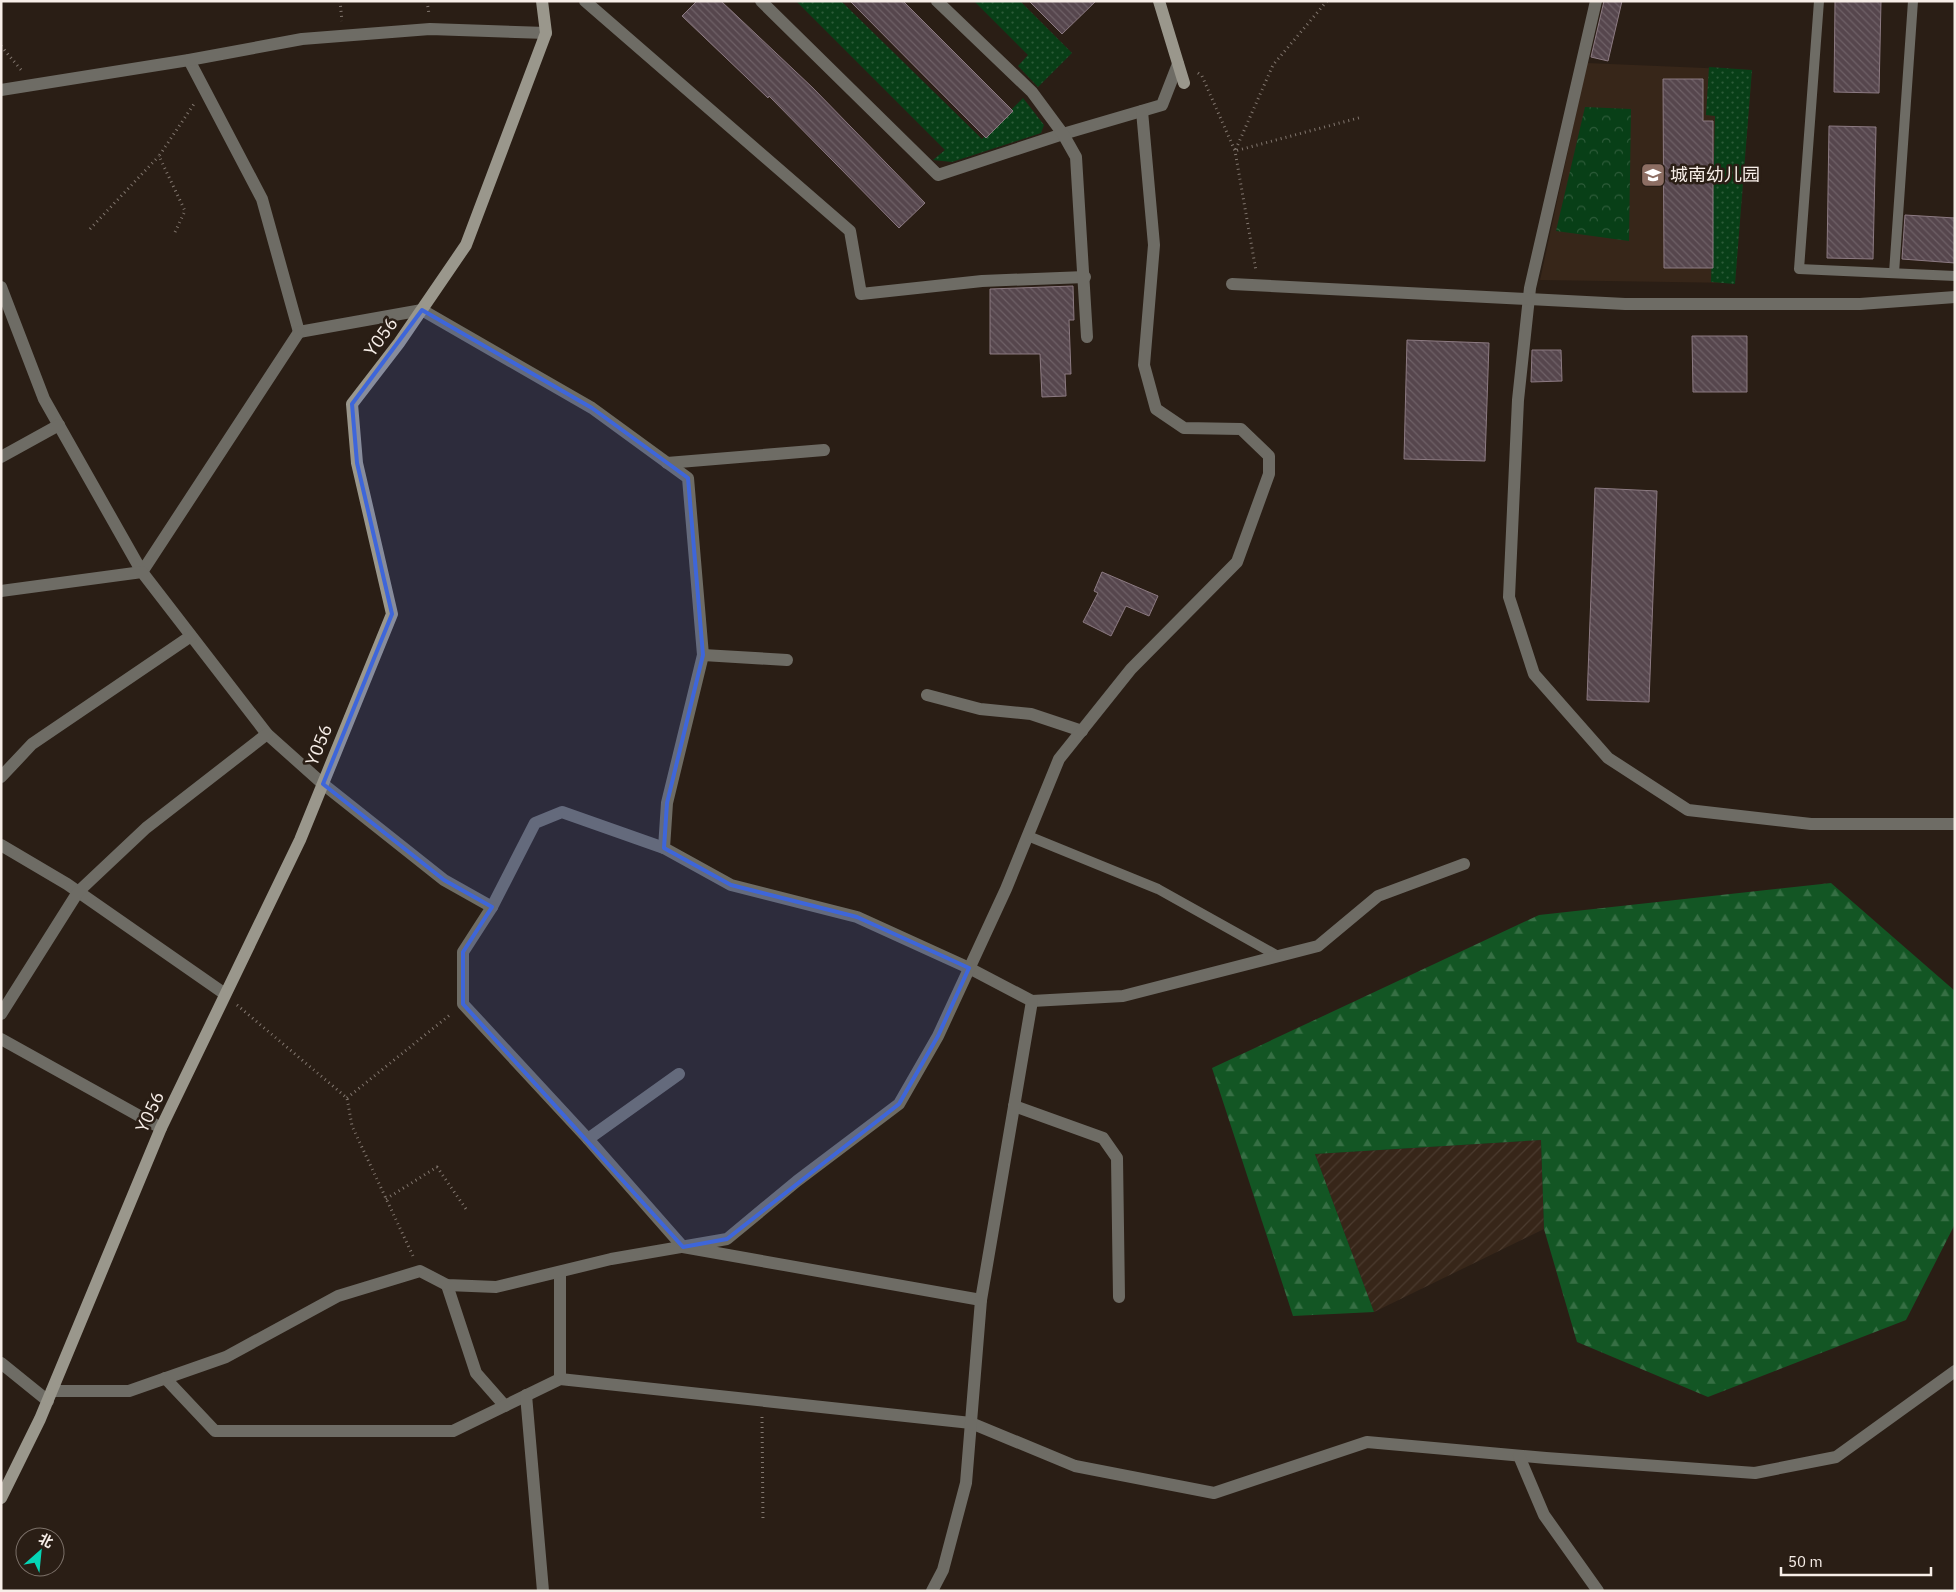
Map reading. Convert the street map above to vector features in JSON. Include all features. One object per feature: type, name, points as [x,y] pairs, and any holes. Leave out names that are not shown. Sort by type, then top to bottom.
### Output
[{"type":"street","name":"Y056","points":[[1,1498],[50,1396],[161,1128],[300,840],[392,614],[356,463],[352,404],[399,343],[466,245],[546,33],[542,1]]},
{"type":"street","points":[[585,1],[850,231],[861,294],[982,281],[1085,277]]},
{"type":"street","points":[[761,1],[938,175],[1063,134],[1162,105],[1178,64]]},
{"type":"street","points":[[937,1],[1032,92],[1063,134],[1076,157],[1085,277],[1087,337]]},
{"type":"street","points":[[1159,1],[1184,83]]},
{"type":"street","points":[[1596,1],[1530,288],[1518,400],[1509,596],[1534,674],[1608,758],[1688,810],[1811,824],[1955,824]]},
{"type":"street","points":[[1,90],[189,60],[302,38],[430,29],[546,33]]},
{"type":"street","points":[[189,60],[262,199],[299,332]]},
{"type":"street","points":[[1,1363],[50,1396],[129,1391],[226,1357],[338,1296],[420,1272],[447,1285],[496,1287],[611,1260],[727,1239],[797,1181],[899,1104],[938,1036],[1006,888],[1059,759],[1131,669],[1237,562],[1269,474],[1269,456],[1241,429],[1184,428],[1156,409],[1144,365],[1154,244],[1142,111]]},
{"type":"street","points":[[1232,284],[1625,304],[1860,304],[1955,297]]},
{"type":"street","points":[[1,287],[44,399],[142,572],[267,734],[323,784],[444,880],[492,907]]},
{"type":"street","points":[[1,591],[142,572],[299,332],[422,310],[592,408],[688,478],[703,655],[667,803],[664,848]]},
{"type":"street","points":[[1,457],[58,425]]},
{"type":"street","points":[[667,463],[824,450]]},
{"type":"street","points":[[1,777],[32,744],[191,636]]},
{"type":"street","points":[[703,655],[786,660]]},
{"type":"street","points":[[928,695],[980,709],[1032,714],[1082,731]]},
{"type":"street","points":[[1,1014],[78,892],[146,828],[267,734]]},
{"type":"street","points":[[981,1300],[683,1247],[588,1139],[463,1004],[463,952],[492,907],[535,823],[562,812],[664,848],[731,885],[857,917],[969,968],[1032,1001],[1124,996],[1318,946],[1378,896],[1464,864]]},
{"type":"street","points":[[1,845],[78,892],[225,994]]},
{"type":"street","points":[[932,1591],[943,1570],[966,1483],[981,1300],[1032,1001]]},
{"type":"street","points":[[1,1039],[161,1128]]},
{"type":"street","points":[[588,1139],[679,1074]]},
{"type":"street","points":[[1014,1106],[1103,1138],[1117,1158],[1119,1296]]},
{"type":"street","points":[[560,1272],[560,1380]]},
{"type":"street","points":[[447,1285],[476,1373],[505,1406]]},
{"type":"street","points":[[165,1378],[215,1431],[453,1431],[560,1380],[971,1423],[1075,1466],[1214,1492],[1367,1442],[1519,1456],[1755,1473],[1836,1457],[1955,1371]]},
{"type":"street","points":[[526,1396],[543,1591]]},
{"type":"street","points":[[1519,1456],[1544,1514],[1598,1591]]},
{"type":"lane","points":[[1819,1],[1799,269],[1955,276]]},
{"type":"lane","points":[[1894,273],[1913,1]]},
{"type":"lane","points":[[1028,836],[1158,889],[1278,956]]},
{"type":"path","points":[[1235,151],[1273,65],[1327,1]]},
{"type":"path","points":[[1,46],[34,85]]},
{"type":"path","points":[[1195,69],[1202,76],[1235,151],[1259,285]]},
{"type":"path","points":[[90,229],[159,156],[204,89]]},
{"type":"path","points":[[1235,151],[1362,117]]},
{"type":"path","points":[[159,156],[186,211],[175,232]]},
{"type":"path","points":[[225,994],[347,1098],[352,1126],[420,1272]]},
{"type":"path","points":[[347,1098],[463,1004]]},
{"type":"path","points":[[386,1199],[437,1167],[466,1210]]},
{"type":"path","points":[[761,1401],[763,1522]]},
{"type":"highlighted area","points":[[422,310],[592,408],[688,478],[703,655],[667,803],[664,848],[731,885],[857,917],[969,968],[938,1036],[899,1104],[727,1239],[683,1247],[463,1004],[463,952],[492,907],[444,880],[323,784],[392,614],[357,463],[352,404]]},
{"type":"shaded area","name":"城南幼儿园","points":[[1587,63],[1752,70],[1735,283],[1540,280]]},
{"type":"shaded area","points":[[1541,1140],[1544,1229],[1374,1312],[1315,1154]]},
{"type":"green space","points":[[796,1],[841,1],[982,139],[1023,98],[1044,125],[1041,133],[952,162],[933,160],[945,150]]},
{"type":"green space","points":[[974,1],[1020,1],[1072,53],[1038,87],[1018,66],[1028,55]]},
{"type":"green space","points":[[1709,67],[1752,70],[1735,284],[1711,282],[1715,116],[1706,115]]},
{"type":"green space","points":[[1585,107],[1631,109],[1629,241],[1556,231]]},
{"type":"green space","points":[[1831,883],[1955,991],[1955,1224],[1906,1320],[1708,1397],[1577,1342],[1544,1229],[1541,1140],[1315,1154],[1374,1312],[1293,1316],[1212,1068],[1539,915]]},
{"type":"building","points":[[697,1],[721,1],[813,88],[925,203],[899,228],[769,96],[768,98],[682,16]]},
{"type":"building","points":[[850,1],[903,1],[1013,111],[986,138]]},
{"type":"building","points":[[1029,1],[1096,1],[1062,34]]},
{"type":"building","points":[[1604,1],[1622,1],[1608,61],[1591,57]]},
{"type":"building","points":[[1835,1],[1881,1],[1879,93],[1834,92]]},
{"type":"building","points":[[1663,79],[1703,79],[1703,121],[1713,121],[1713,268],[1664,268]]},
{"type":"building","points":[[1829,126],[1876,127],[1873,259],[1827,258]]},
{"type":"building","points":[[1905,215],[1955,218],[1955,263],[1902,259]]},
{"type":"building","points":[[1073,286],[1074,320],[1069,320],[1071,374],[1065,374],[1066,396],[1042,397],[1040,354],[990,354],[990,289]]},
{"type":"building","points":[[1692,336],[1747,336],[1747,392],[1693,392]]},
{"type":"building","points":[[1407,340],[1489,343],[1485,461],[1404,459]]},
{"type":"building","points":[[1532,350],[1561,350],[1562,381],[1531,382]]},
{"type":"building","points":[[1595,488],[1657,491],[1649,702],[1587,700]]},
{"type":"building","points":[[1102,572],[1158,596],[1149,616],[1126,606],[1111,636],[1083,622],[1098,593],[1094,591]]},
{"type":"place","name":"城南幼儿园","points":[[1653,175]]}]
